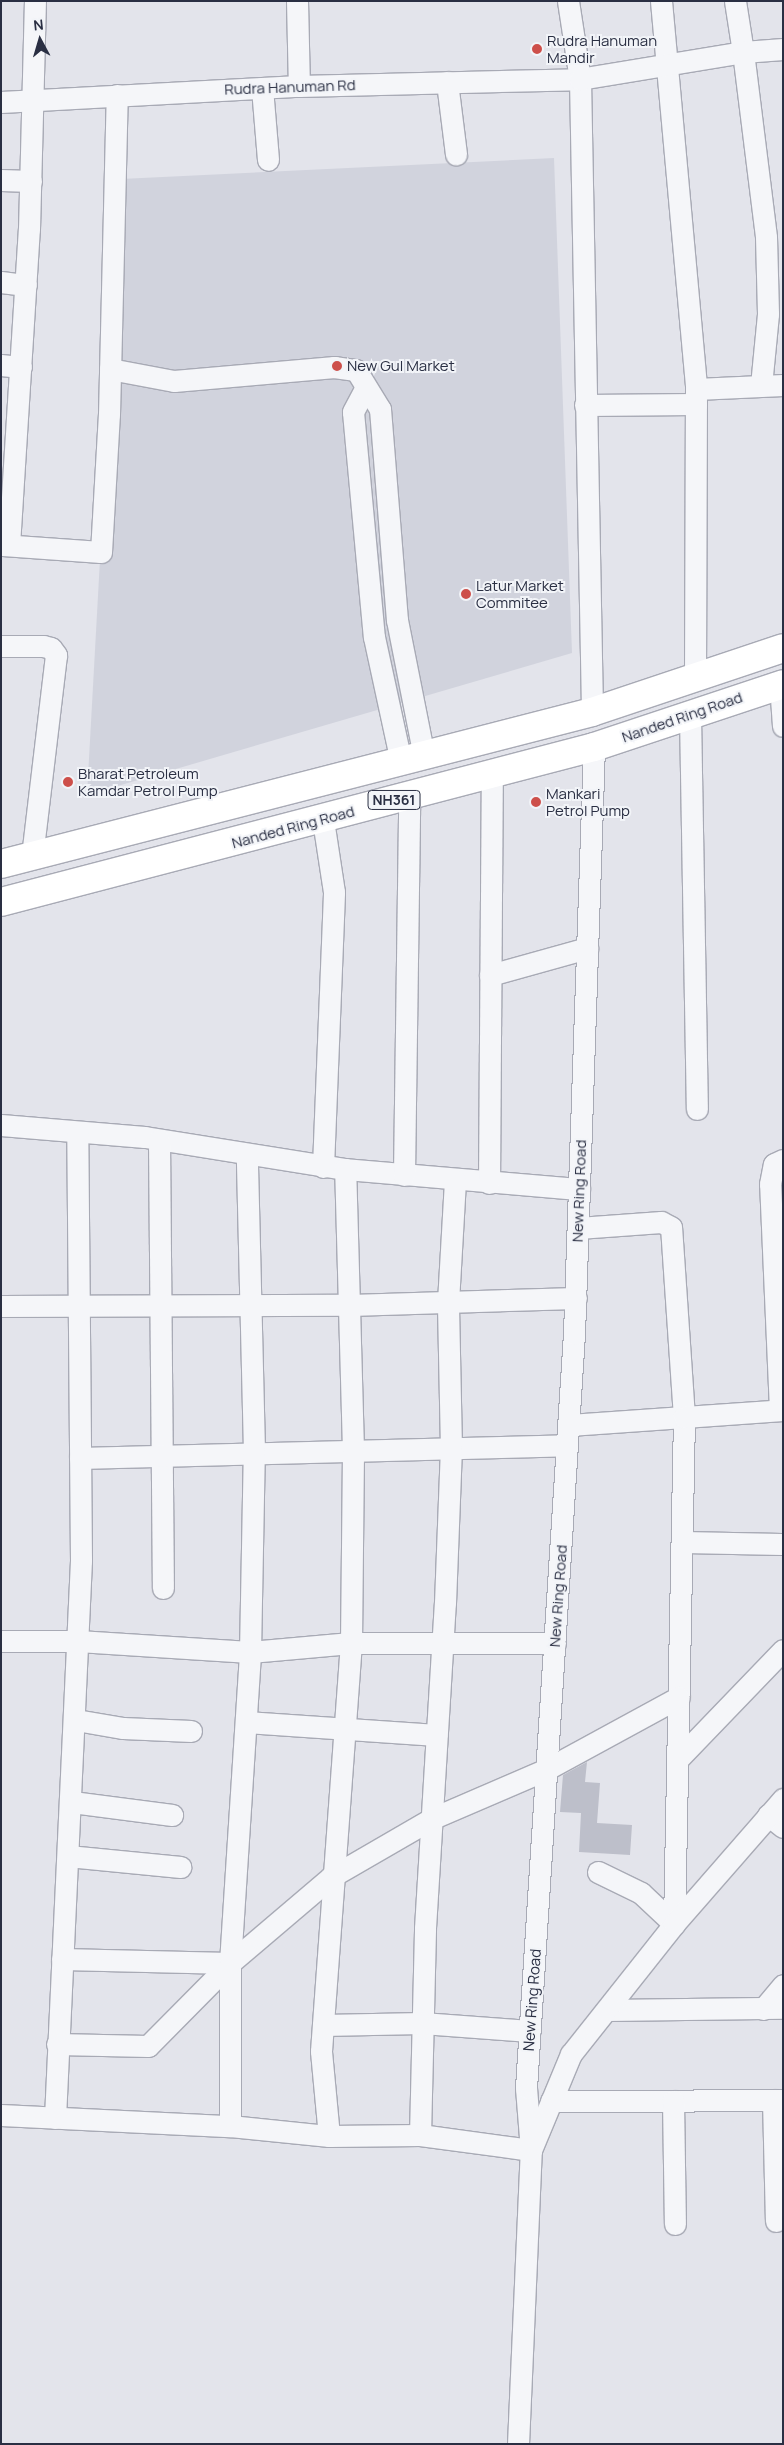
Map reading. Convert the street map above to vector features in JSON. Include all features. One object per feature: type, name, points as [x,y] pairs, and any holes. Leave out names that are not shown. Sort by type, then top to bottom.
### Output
[{"type":"highway","name":"NH361","points":[[1,864],[592,712],[783,648]]},
{"type":"highway","name":"Nanded Ring Road","points":[[1,902],[323,820],[594,747],[782,684]]},
{"type":"street","points":[[35,1],[30,99],[31,181],[26,284],[11,366],[5,545],[101,552],[110,369],[117,95]]},
{"type":"street","points":[[297,1],[298,86]]},
{"type":"street","points":[[568,1],[580,78],[592,712]]},
{"type":"street","points":[[661,1],[696,397],[695,677]]},
{"type":"street","points":[[735,1],[766,237],[768,314],[761,386]]},
{"type":"street","name":"Rudra Hanuman Rd","points":[[1,102],[298,86],[580,78],[743,52],[783,49]]},
{"type":"street","points":[[448,82],[456,154]]},
{"type":"street","points":[[262,88],[268,160]]},
{"type":"street","points":[[1,180],[31,181]]},
{"type":"street","points":[[1,282],[26,284]]},
{"type":"street","points":[[110,369],[174,381],[348,367],[356,370],[365,390],[353,412],[371,598],[385,699],[413,758]]},
{"type":"street","points":[[585,404],[696,397],[761,386],[783,385]]},
{"type":"street","points":[[1,646],[42,646],[51,648],[56,655],[32,857]]},
{"type":"street","points":[[782,684],[783,726]]},
{"type":"street","points":[[690,715],[697,1109]]},
{"type":"street","name":"New Ring Road","points":[[518,2444],[531,2150],[526,2088],[576,1298],[594,747]]},
{"type":"street","points":[[489,1183],[492,774]]},
{"type":"street","points":[[404,1175],[408,796]]},
{"type":"street","points":[[323,820],[334,892],[323,1166]]},
{"type":"street","points":[[490,975],[587,948]]},
{"type":"street","points":[[1,1126],[159,1140],[345,1169],[489,1183],[579,1189]]},
{"type":"street","points":[[55,2118],[57,2044],[76,1720],[78,1641],[80,1458],[77,1132]]},
{"type":"street","points":[[159,1140],[162,1306],[163,1588]]},
{"type":"street","points":[[230,2126],[230,1963],[250,1652],[254,1451],[253,1306],[247,1155]]},
{"type":"street","points":[[80,1458],[254,1451],[451,1449],[568,1435],[684,1418],[782,1410],[770,1184],[774,1164],[783,1160]]},
{"type":"street","points":[[329,2136],[322,2025],[331,1877],[351,1643],[353,1450],[345,1169]]},
{"type":"street","points":[[420,2136],[422,2023],[430,1819],[443,1642],[451,1449],[448,1302],[455,1180]]},
{"type":"street","points":[[578,1228],[661,1222],[671,1227],[684,1418],[674,1924]]},
{"type":"street","points":[[1,1306],[350,1305],[576,1298]]},
{"type":"street","points":[[682,1542],[783,1544]]},
{"type":"street","points":[[1,1641],[78,1641],[250,1652],[351,1643],[555,1643]]},
{"type":"street","points":[[678,1759],[783,1650]]},
{"type":"street","points":[[57,2044],[148,2046],[230,1963],[331,1877],[430,1819],[547,1769],[679,1697]]},
{"type":"street","points":[[76,1720],[123,1728],[191,1731]]},
{"type":"street","points":[[246,1722],[436,1735]]},
{"type":"street","points":[[1,2115],[230,2126],[329,2136],[420,2136],[531,2150],[571,2054],[674,1924],[775,1821],[783,1799]]},
{"type":"street","points":[[72,1802],[172,1815]]},
{"type":"street","points":[[68,1856],[180,1867]]},
{"type":"street","points":[[598,1872],[641,1893],[674,1924]]},
{"type":"street","points":[[62,1959],[230,1963]]},
{"type":"street","points":[[607,2010],[773,2009],[783,1985]]},
{"type":"street","points":[[322,2025],[422,2023],[530,2031]]},
{"type":"street","points":[[551,2101],[778,2100],[776,2221]]},
{"type":"street","points":[[673,2101],[675,2224]]},
{"type":"shaded area","name":"New Gul Market","points":[[554,158],[572,653],[87,795],[121,179]]},
{"type":"building","points":[[587,1762],[585,1782],[600,1783],[597,1823],[632,1825],[630,1855],[579,1852],[581,1813],[560,1812],[563,1775]]},
{"type":"place","name":"Rudra Hanuman Mandir","points":[[537,49]]},
{"type":"place","name":"New Gul Market","points":[[337,366]]},
{"type":"place","name":"Latur Market Commitee","points":[[466,594]]},
{"type":"place","name":"Bharat Petroleum Kamdar Petrol Pump","points":[[68,782]]},
{"type":"place","name":"Mankari Petrol Pump","points":[[536,802]]}]
